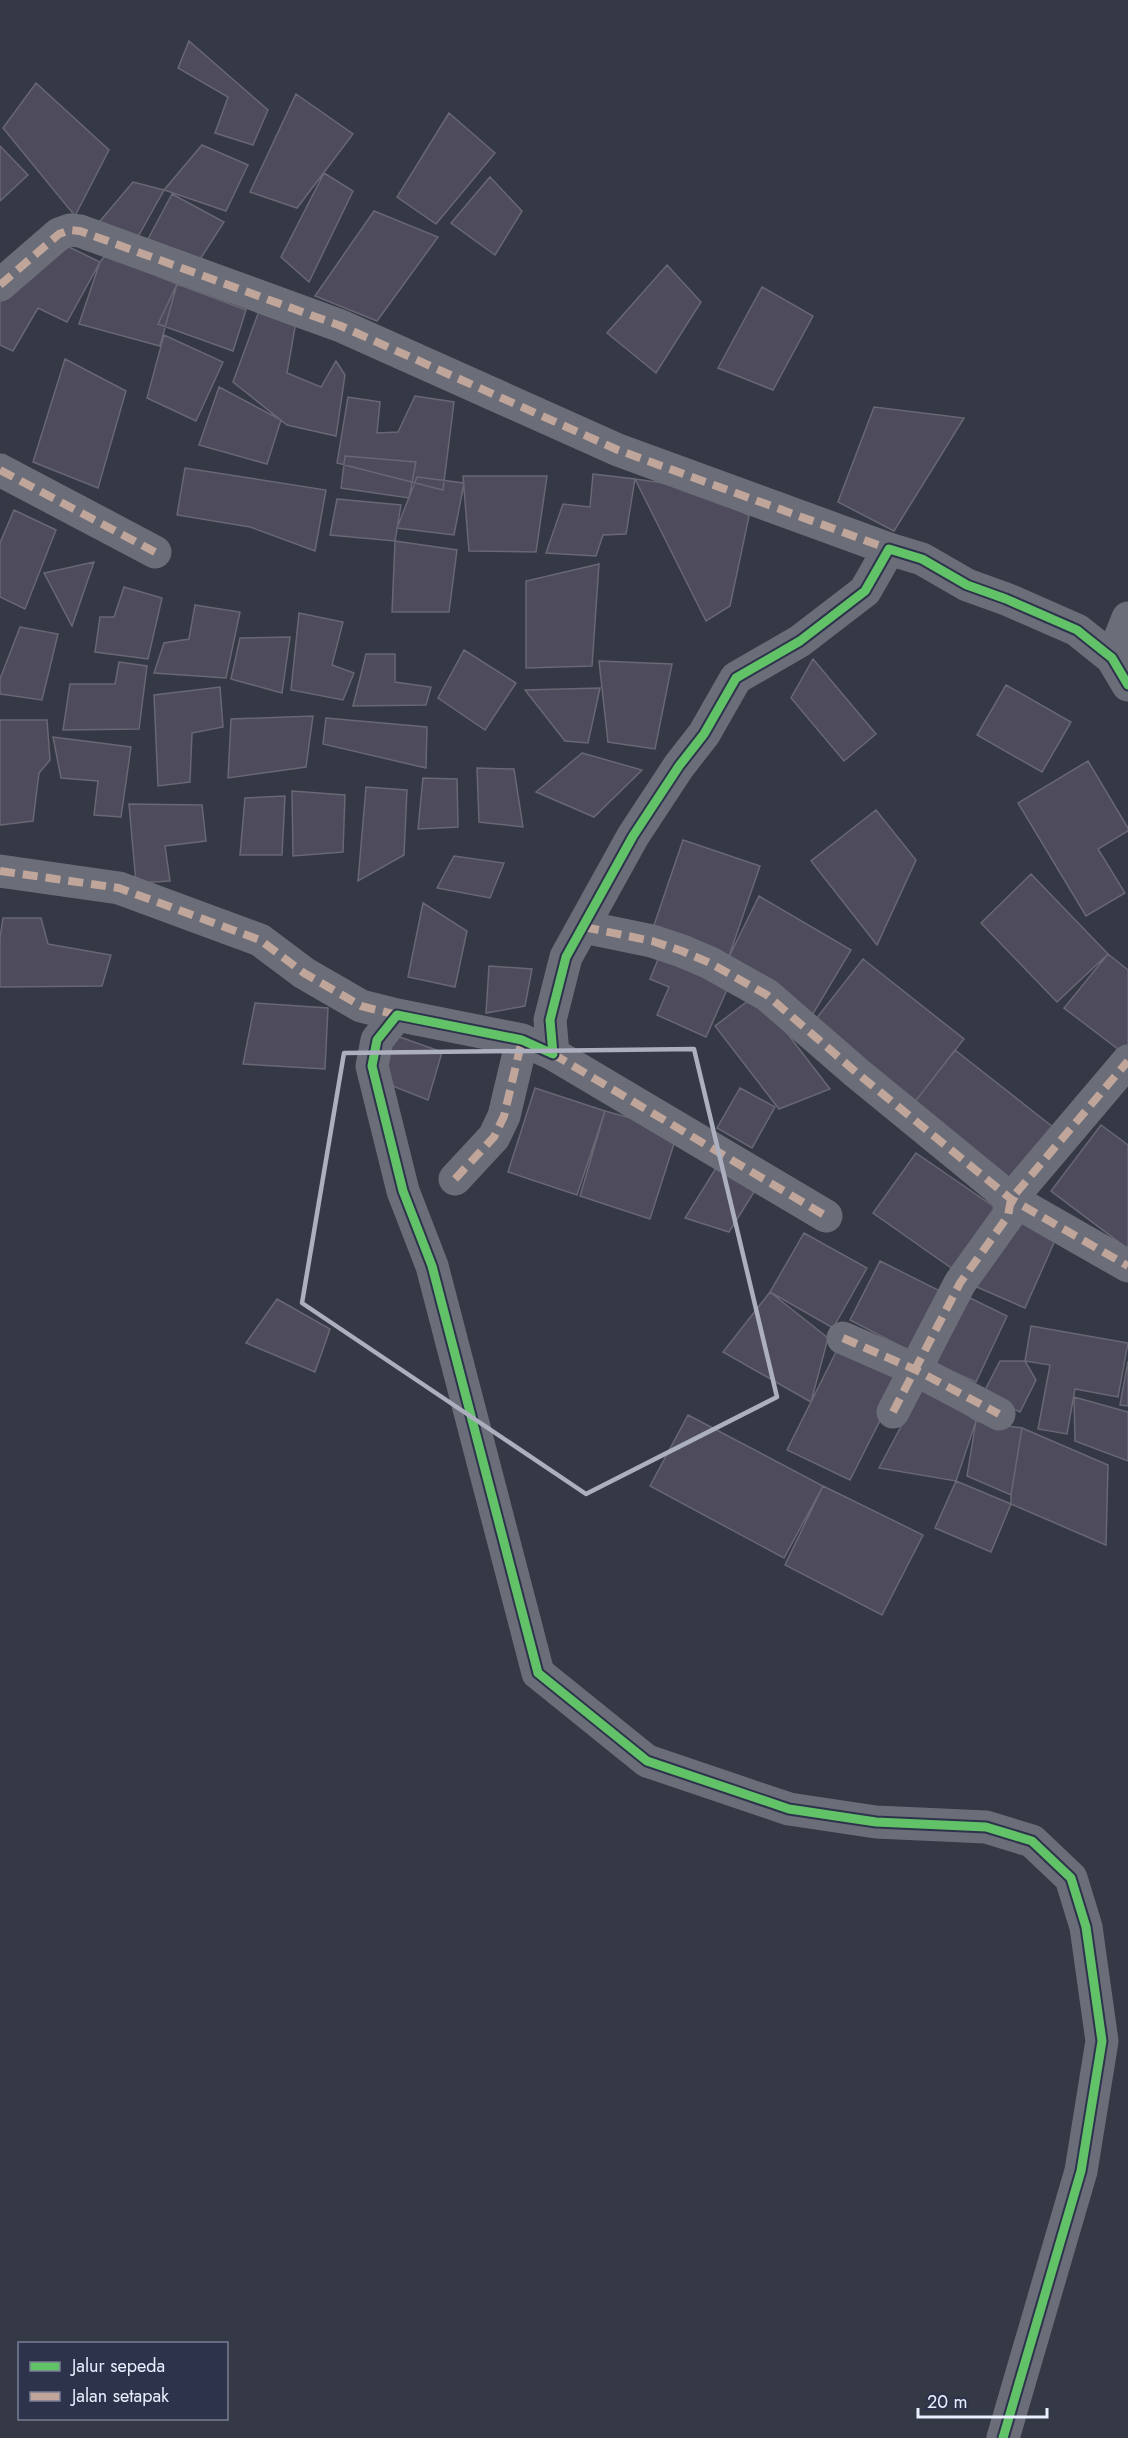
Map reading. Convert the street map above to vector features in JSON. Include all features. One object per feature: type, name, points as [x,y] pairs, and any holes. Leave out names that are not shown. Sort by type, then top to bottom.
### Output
[{"type":"street","points":[[0,285],[59,234],[70,230],[80,231],[340,326],[618,450],[922,559],[967,585],[1017,603],[1077,630],[1120,672]]},
{"type":"street","points":[[0,470],[155,552]]},
{"type":"street","points":[[553,1054],[550,1020],[566,957],[633,836],[679,766],[704,734],[736,678],[800,641],[865,591],[889,549]]},
{"type":"street","points":[[1120,672],[1128,618]]},
{"type":"street","points":[[0,871],[118,888],[260,940],[304,973],[361,1006],[522,1040],[553,1054],[826,1216]]},
{"type":"street","points":[[584,927],[652,941],[682,951],[710,963],[767,995],[857,1073],[1011,1198],[1128,1266]]},
{"type":"street","points":[[397,1015],[377,1040],[372,1066],[403,1191],[432,1266],[538,1673],[647,1761],[789,1809],[876,1822],[986,1827],[1032,1842],[1071,1878],[1086,1927],[1102,2041],[1082,2171],[1003,2438]]},
{"type":"street","points":[[455,1179],[494,1137],[504,1116],[522,1040]]},
{"type":"street","points":[[893,1412],[960,1283],[1008,1216],[1011,1198],[1128,1061]]},
{"type":"street","points":[[843,1338],[916,1370],[999,1414]]},
{"type":"highlighted area","points":[[694,1049],[777,1397],[586,1494],[302,1303],[344,1053]]},
{"type":"building","points":[[189,41],[268,110],[253,145],[215,133],[228,97],[178,68]]},
{"type":"building","points":[[36,83],[109,150],[75,216],[3,128]]},
{"type":"building","points":[[296,94],[353,134],[297,208],[250,192]]},
{"type":"building","points":[[449,113],[495,153],[436,224],[397,197]]},
{"type":"building","points":[[202,145],[248,165],[226,211],[164,190]]},
{"type":"building","points":[[0,146],[28,175],[0,201]]},
{"type":"building","points":[[324,173],[353,191],[309,282],[281,257]]},
{"type":"building","points":[[490,177],[522,211],[495,255],[451,223]]},
{"type":"building","points":[[133,182],[164,190],[135,242],[95,227]]},
{"type":"building","points":[[172,194],[224,222],[197,264],[147,241]]},
{"type":"building","points":[[374,211],[438,237],[377,321],[315,296]]},
{"type":"building","points":[[69,247],[100,262],[67,322],[38,308],[13,351],[0,345],[0,294]]},
{"type":"building","points":[[106,255],[177,284],[160,346],[79,324],[100,262]]},
{"type":"building","points":[[667,265],[701,302],[656,373],[607,333]]},
{"type":"building","points":[[177,284],[246,310],[233,351],[158,324]]},
{"type":"building","points":[[762,287],[813,316],[773,390],[718,368]]},
{"type":"building","points":[[259,311],[297,316],[287,373],[321,387],[336,361],[345,375],[336,436],[287,425],[233,382]]},
{"type":"building","points":[[164,335],[223,362],[196,421],[147,398]]},
{"type":"building","points":[[65,359],[126,391],[98,488],[33,462]]},
{"type":"building","points":[[219,387],[281,420],[267,464],[199,445]]},
{"type":"building","points":[[415,396],[454,402],[443,490],[337,463],[348,397],[380,402],[377,433],[398,432]]},
{"type":"building","points":[[874,407],[964,418],[894,531],[838,502]]},
{"type":"building","points":[[345,456],[416,462],[409,498],[341,488]]},
{"type":"building","points":[[185,468],[326,490],[315,551],[250,527],[177,515]]},
{"type":"building","points":[[593,474],[635,479],[626,534],[603,535],[596,556],[546,553],[563,504],[590,507]]},
{"type":"building","points":[[463,476],[547,476],[536,552],[469,551]]},
{"type":"building","points":[[417,477],[464,483],[454,535],[397,528]]},
{"type":"building","points":[[635,479],[713,490],[749,516],[730,606],[706,621]]},
{"type":"building","points":[[337,499],[401,505],[395,541],[330,535]]},
{"type":"building","points":[[14,510],[56,530],[25,609],[0,597],[0,543]]},
{"type":"building","points":[[395,541],[457,550],[449,612],[392,612]]},
{"type":"building","points":[[94,562],[72,626],[44,573]]},
{"type":"building","points":[[599,564],[592,666],[526,668],[526,581]]},
{"type":"building","points":[[124,587],[162,598],[148,659],[95,652],[100,617],[114,617]]},
{"type":"building","points":[[195,605],[240,612],[226,678],[154,673],[164,643],[189,639]]},
{"type":"building","points":[[299,613],[343,622],[332,665],[354,673],[343,700],[291,690]]},
{"type":"building","points":[[20,627],[58,634],[42,700],[0,694],[0,679]]},
{"type":"building","points":[[290,637],[282,693],[231,679],[240,638]]},
{"type":"building","points":[[464,650],[516,683],[485,730],[438,698]]},
{"type":"building","points":[[366,654],[395,654],[395,682],[431,687],[426,705],[353,706]]},
{"type":"building","points":[[813,659],[876,734],[844,761],[791,698]]},
{"type":"building","points":[[599,661],[672,664],[655,749],[608,742]]},
{"type":"building","points":[[119,662],[147,666],[139,729],[63,730],[70,684],[115,684]]},
{"type":"building","points":[[1006,685],[1071,722],[1042,772],[977,735]]},
{"type":"building","points":[[220,687],[223,727],[192,733],[190,782],[158,786],[154,695]]},
{"type":"building","points":[[600,688],[588,743],[565,741],[525,690]]},
{"type":"building","points":[[313,716],[306,767],[228,778],[231,719]]},
{"type":"building","points":[[326,718],[427,727],[426,768],[323,744]]},
{"type":"building","points":[[0,720],[47,720],[50,760],[39,773],[33,821],[0,825]]},
{"type":"building","points":[[53,737],[131,747],[121,817],[94,815],[98,781],[61,778]]},
{"type":"building","points":[[582,753],[642,770],[594,817],[536,792]]},
{"type":"building","points":[[1088,761],[1128,831],[1098,849],[1125,893],[1086,916],[1018,803]]},
{"type":"building","points":[[477,768],[514,769],[523,827],[479,822]]},
{"type":"building","points":[[423,778],[457,779],[458,827],[418,829]]},
{"type":"building","points":[[366,787],[407,790],[404,855],[358,881]]},
{"type":"building","points":[[292,791],[345,795],[343,852],[293,856]]},
{"type":"building","points":[[285,796],[282,855],[240,855],[245,798]]},
{"type":"building","points":[[129,804],[202,805],[206,841],[165,846],[170,881],[136,883]]},
{"type":"building","points":[[876,810],[916,860],[877,945],[811,861]]},
{"type":"building","points":[[683,840],[760,866],[728,959],[651,934]]},
{"type":"building","points":[[454,856],[504,863],[490,898],[437,888]]},
{"type":"building","points":[[1031,874],[1108,954],[1057,1002],[981,923]]},
{"type":"building","points":[[759,896],[851,950],[811,1017],[728,959]]},
{"type":"building","points":[[423,903],[467,931],[455,987],[408,977]]},
{"type":"building","points":[[3,918],[41,918],[48,944],[111,955],[102,986],[0,987],[0,938]]},
{"type":"building","points":[[661,952],[730,983],[706,1037],[657,1015],[669,987],[650,979]]},
{"type":"building","points":[[1108,954],[1128,970],[1128,1046],[1123,1053],[1064,1008]]},
{"type":"building","points":[[863,959],[964,1039],[914,1103],[812,1024]]},
{"type":"building","points":[[489,966],[532,969],[525,1006],[486,1013]]},
{"type":"building","points":[[757,994],[830,1089],[779,1109],[715,1026]]},
{"type":"building","points":[[255,1003],[328,1008],[325,1069],[243,1064]]},
{"type":"building","points":[[383,1031],[442,1052],[428,1100],[375,1079]]},
{"type":"building","points":[[955,1050],[1053,1127],[1011,1179],[914,1103]]},
{"type":"building","points":[[535,1088],[605,1111],[577,1195],[508,1172]]},
{"type":"building","points":[[740,1088],[775,1107],[752,1148],[717,1128]]},
{"type":"building","points":[[605,1111],[678,1131],[650,1219],[580,1196]]},
{"type":"building","points":[[1101,1125],[1128,1145],[1128,1249],[1051,1191]]},
{"type":"building","points":[[916,1153],[1000,1211],[957,1272],[873,1213]]},
{"type":"building","points":[[721,1160],[759,1184],[729,1232],[685,1218]]},
{"type":"building","points":[[1008,1216],[1057,1236],[1025,1308],[977,1287]]},
{"type":"building","points":[[804,1233],[867,1268],[833,1328],[770,1292]]},
{"type":"building","points":[[880,1261],[942,1292],[912,1352],[850,1320]]},
{"type":"building","points":[[770,1292],[828,1338],[811,1402],[723,1352]]},
{"type":"building","points":[[968,1297],[1007,1316],[976,1382],[936,1364]]},
{"type":"building","points":[[277,1299],[330,1329],[315,1372],[246,1343]]},
{"type":"building","points":[[1031,1326],[1128,1343],[1118,1397],[1075,1389],[1067,1434],[1038,1429],[1050,1365],[1025,1361]]},
{"type":"building","points":[[843,1338],[906,1369],[850,1480],[787,1450]]},
{"type":"building","points":[[1000,1361],[1025,1361],[1036,1380],[1020,1412],[983,1394]]},
{"type":"building","points":[[1128,1361],[1128,1406],[1120,1405]]},
{"type":"building","points":[[923,1385],[976,1421],[956,1481],[879,1468]]},
{"type":"building","points":[[1074,1397],[1128,1412],[1128,1461],[1075,1441]]},
{"type":"building","points":[[688,1415],[823,1486],[784,1558],[650,1486]]},
{"type":"building","points":[[976,1421],[1022,1428],[1011,1495],[967,1476]]},
{"type":"building","points":[[1022,1428],[1108,1465],[1106,1545],[1011,1504]]},
{"type":"building","points":[[956,1481],[1011,1504],[991,1552],[935,1528]]},
{"type":"building","points":[[823,1486],[923,1535],[882,1615],[785,1565]]},
{"type":"marked path","points":[[0,285],[59,234],[70,230],[80,231],[341,326],[618,450],[889,549]]},
{"type":"marked path","points":[[0,470],[155,552]]},
{"type":"marked path","points":[[0,871],[119,888],[260,940],[304,973],[361,1006],[397,1015]]},
{"type":"marked path","points":[[584,927],[652,941],[682,951],[710,963],[767,995],[857,1073],[1011,1199],[1128,1266]]},
{"type":"marked path","points":[[455,1179],[494,1137],[504,1116],[522,1040]]},
{"type":"marked path","points":[[553,1054],[826,1216]]},
{"type":"marked path","points":[[893,1412],[960,1283],[1008,1216],[1011,1199],[1128,1061]]},
{"type":"marked path","points":[[843,1338],[916,1370],[999,1414]]},
{"type":"cycle path","points":[[1003,2438],[1081,2171],[1102,2041],[1086,1927],[1071,1878],[1032,1841],[986,1827],[876,1822],[789,1809],[647,1761],[538,1673],[432,1266],[403,1191],[372,1066],[377,1040],[397,1015],[522,1040],[553,1054],[550,1020],[566,957],[633,836],[679,766],[704,734],[736,678],[800,641],[865,591],[889,549],[922,559],[967,585],[1006,599],[1077,630],[1112,658],[1128,685]]}]
